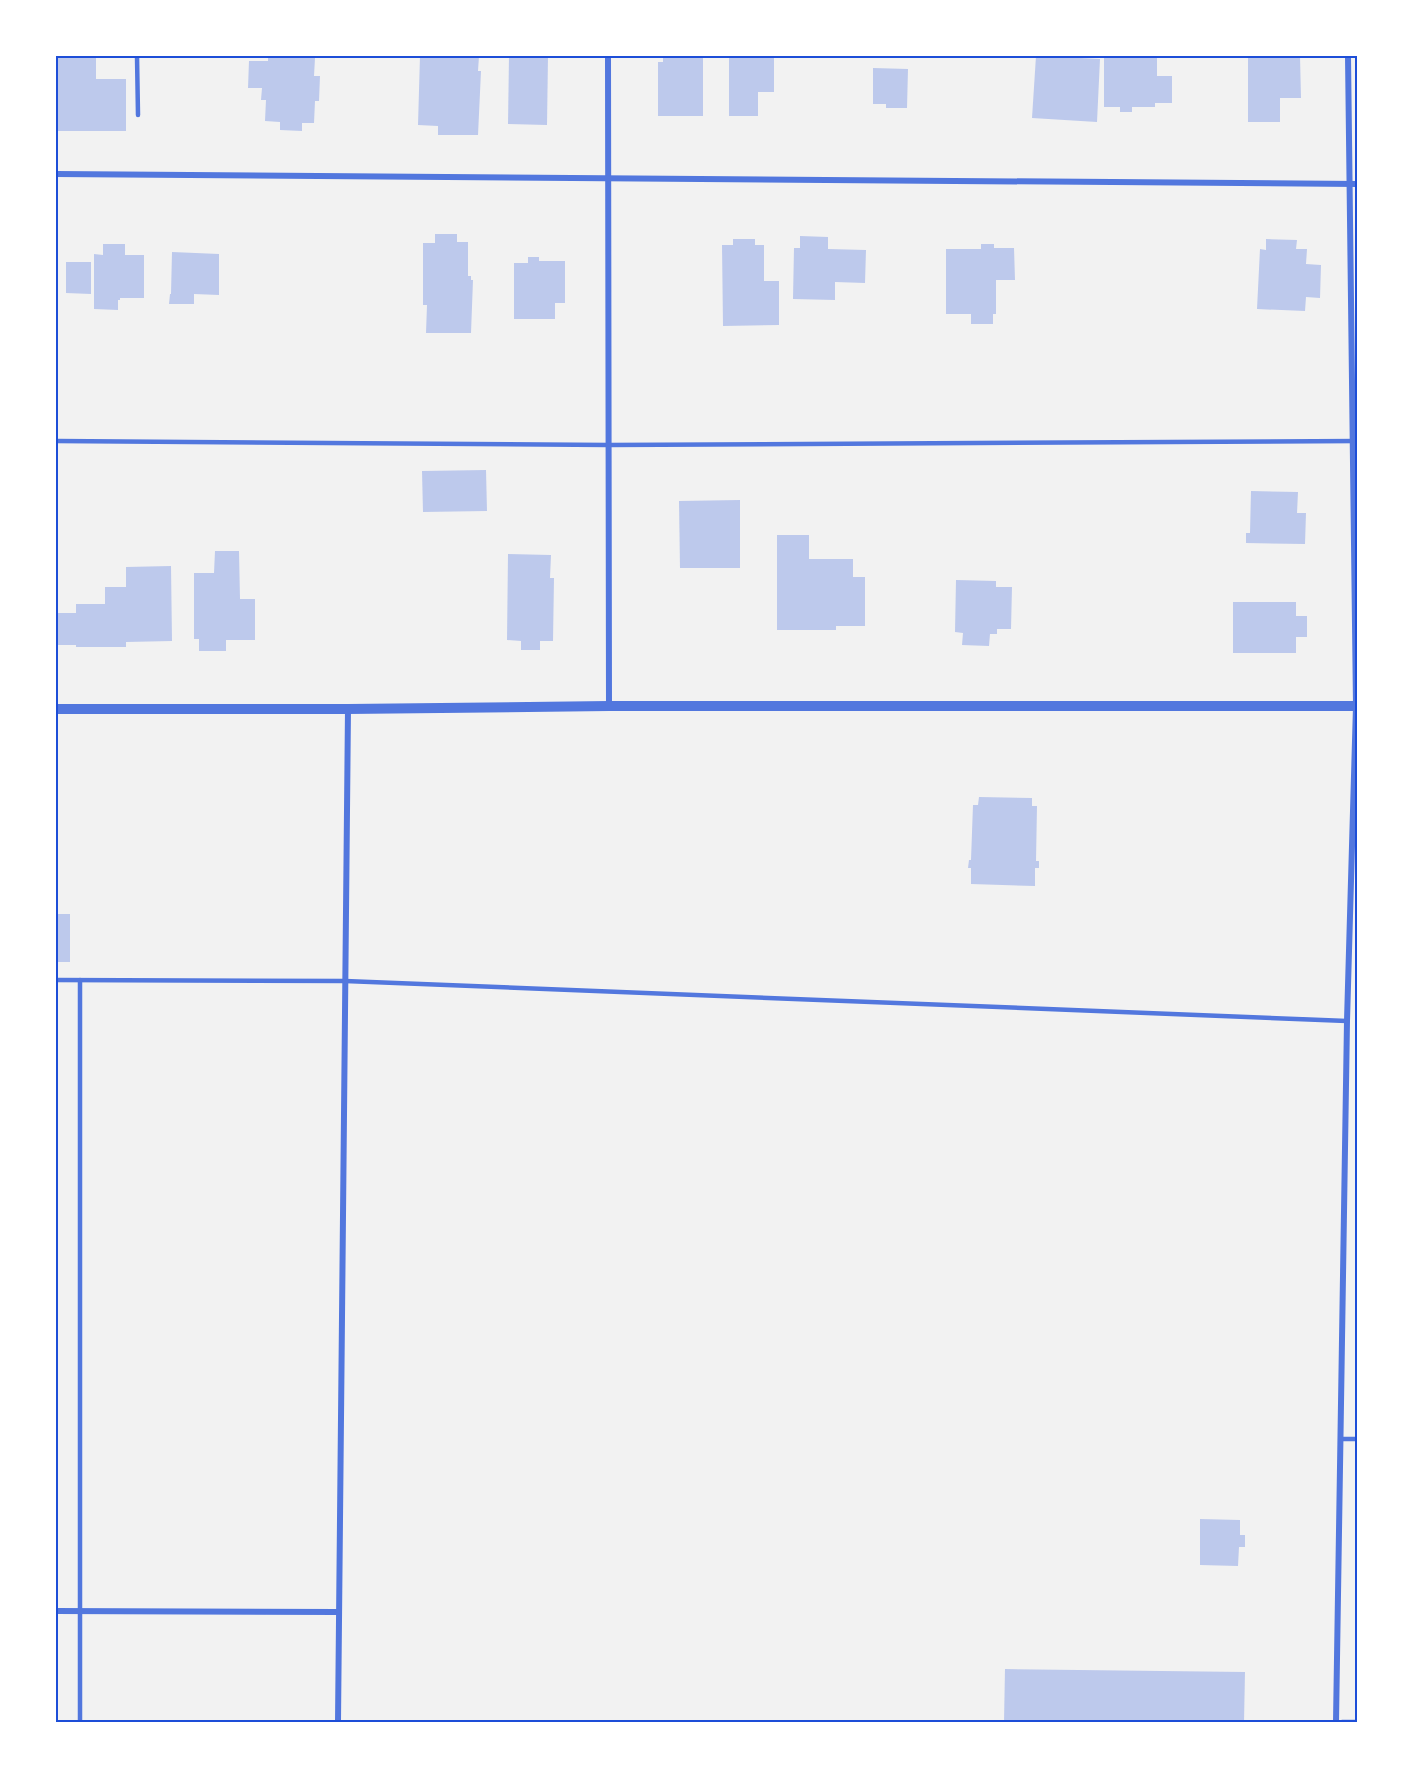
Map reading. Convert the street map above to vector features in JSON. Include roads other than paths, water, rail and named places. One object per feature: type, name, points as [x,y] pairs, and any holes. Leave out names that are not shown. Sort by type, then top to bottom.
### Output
[{"type":"street","points":[[608,56],[609,706]]},
{"type":"street","points":[[1336,1722],[1347,1021],[1357,706],[1348,56]]},
{"type":"street","points":[[56,174],[1358,184]]},
{"type":"street","points":[[56,709],[1357,706]]},
{"type":"street","points":[[338,1722],[337,1612],[348,709]]},
{"type":"street","points":[[56,1611],[337,1612]]},
{"type":"lane","points":[[137,56],[138,115]]},
{"type":"lane","points":[[56,441],[609,445],[1355,441]]},
{"type":"lane","points":[[56,980],[345,981],[1347,1021]]},
{"type":"lane","points":[[80,980],[80,1722]]},
{"type":"lane","points":[[1341,1439],[1358,1439]]},
{"type":"lane","points":[[1342,1722],[1358,1722]]}]
